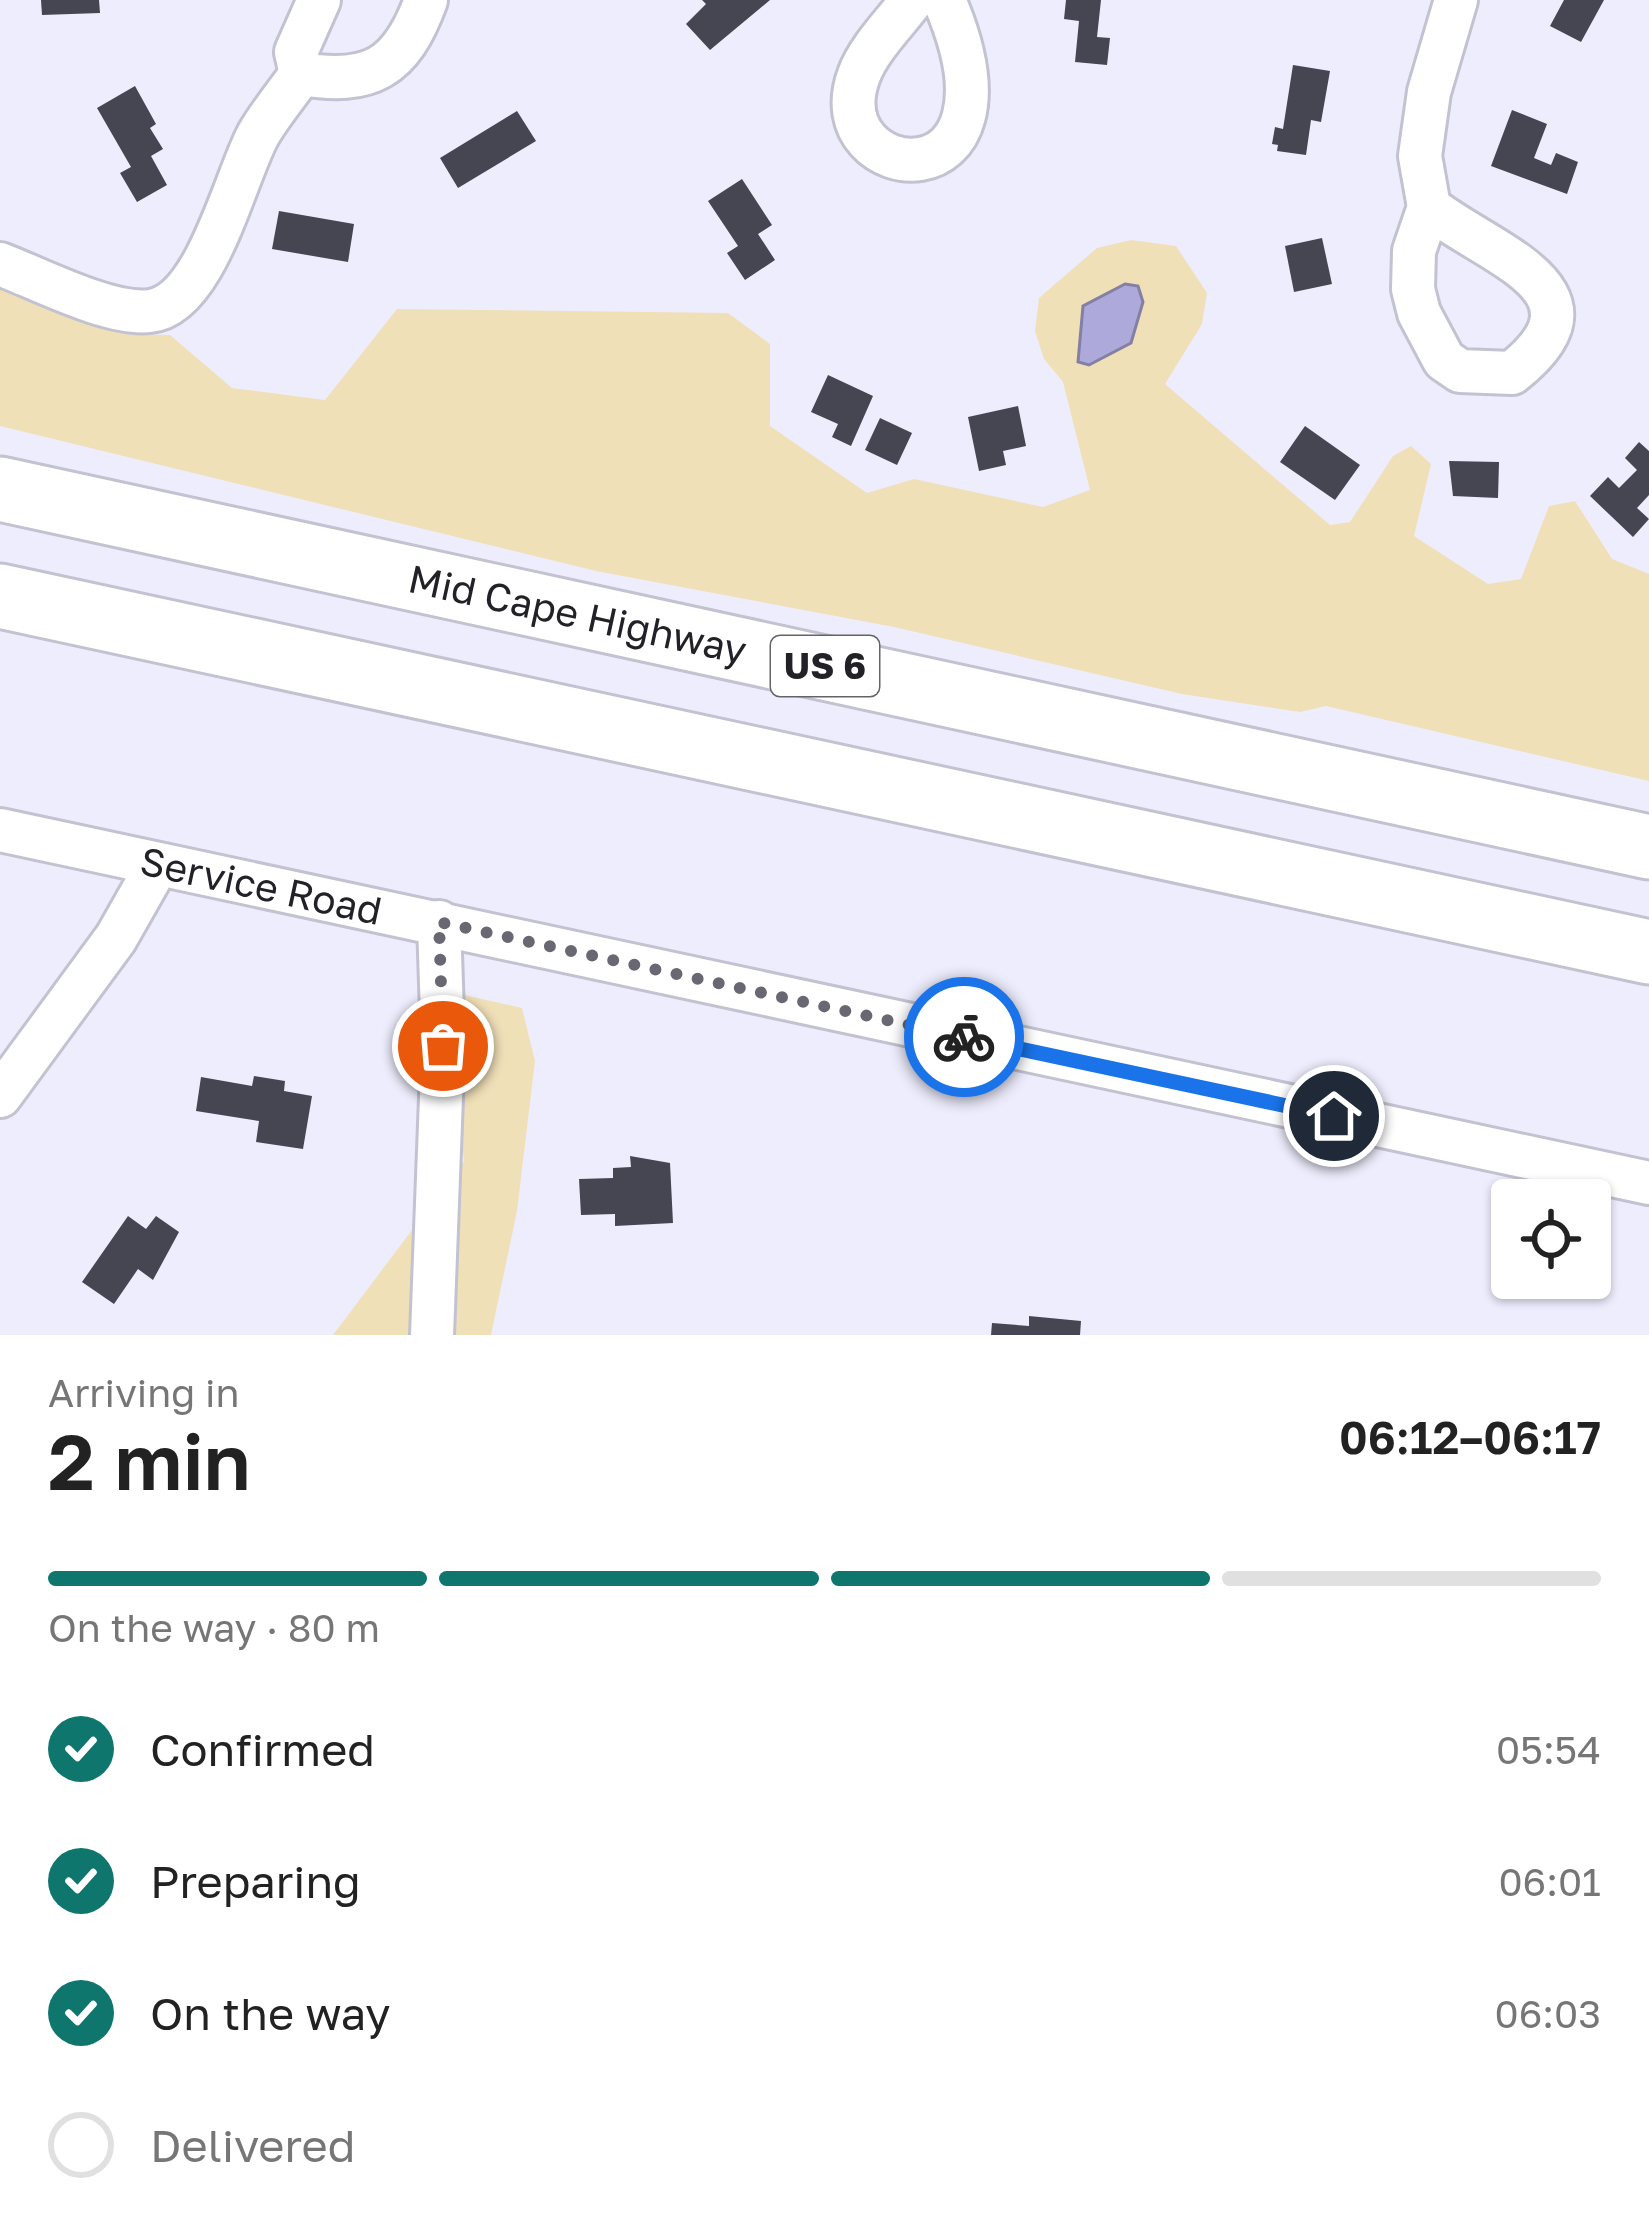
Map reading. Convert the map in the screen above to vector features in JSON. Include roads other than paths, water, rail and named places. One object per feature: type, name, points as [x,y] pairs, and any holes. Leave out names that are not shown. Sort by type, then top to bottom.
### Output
[{"type":"highway","name":"Mid Cape Highway","points":[[0,489],[1649,847]]},
{"type":"highway","points":[[0,596],[1649,952]]},
{"type":"street","points":[[0,264],[122,310],[152,311],[174,302],[190,287],[258,136],[301,74],[296,52],[319,0]]},
{"type":"street","points":[[301,74],[361,79],[398,50],[426,0]]},
{"type":"street","points":[[912,0],[865,63],[854,97],[867,136],[887,158],[902,163],[938,154],[961,128],[964,56],[944,0]]},
{"type":"street","points":[[1429,207],[1420,156],[1429,92],[1456,0]]},
{"type":"street","name":"Service Road","points":[[0,830],[1649,1183]]},
{"type":"street","points":[[0,1096],[116,938],[158,864]]},
{"type":"street","points":[[432,1335],[443,1046],[439,922]]}]
